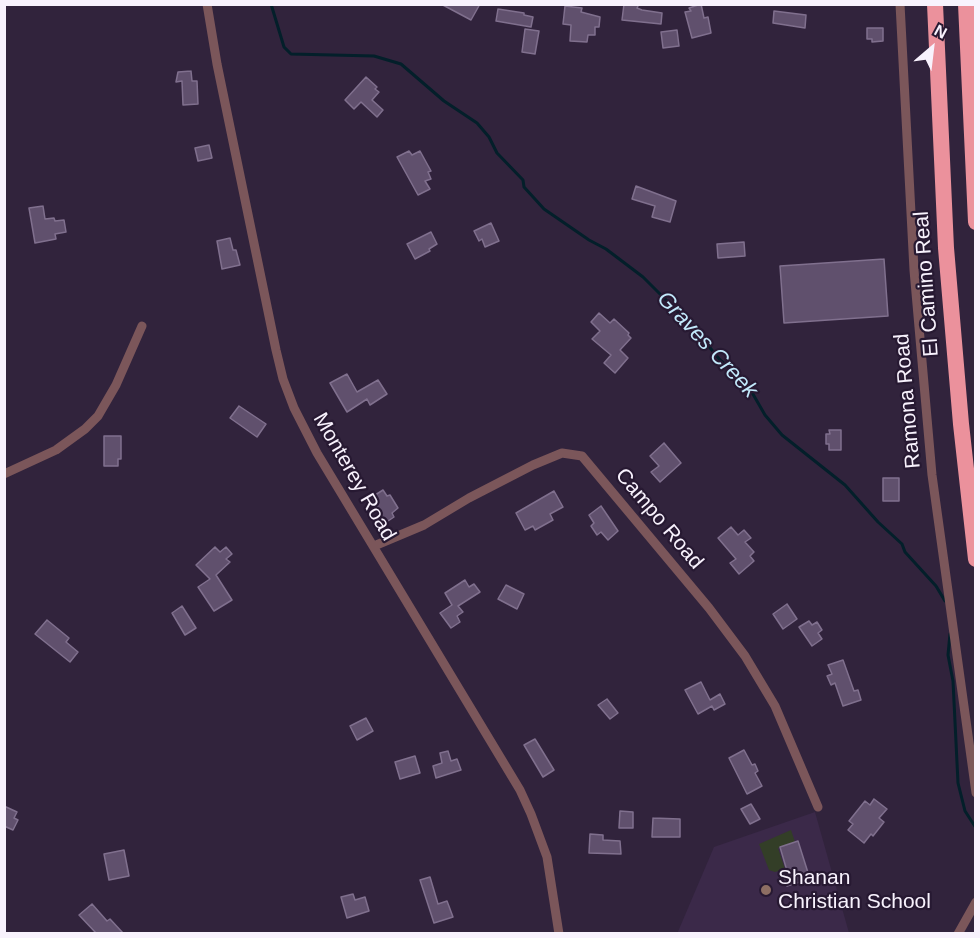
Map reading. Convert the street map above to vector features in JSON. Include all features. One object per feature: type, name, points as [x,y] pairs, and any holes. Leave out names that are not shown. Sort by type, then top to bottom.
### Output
[{"type":"highway","name":"El Camino Real","points":[[935,4],[947,259],[975,559]]},
{"type":"highway","points":[[966,4],[975,222]]},
{"type":"street","name":"Monterey Road","points":[[207,4],[217,64],[284,379],[304,428],[520,790],[547,857],[559,933]]},
{"type":"street","name":"Ramona Road","points":[[900,4],[914,270],[932,475],[975,793]]},
{"type":"street","points":[[4,474],[56,450],[78,435],[98,416],[112,393],[142,326]]},
{"type":"street","name":"Campo Road","points":[[374,546],[424,525],[469,498],[533,465],[562,453],[582,456],[709,608],[745,656],[775,706],[818,807]]},
{"type":"street","points":[[958,933],[975,902]]},
{"type":"shaded area","name":"Shanan Christian School","points":[[815,812],[849,933],[677,934],[714,847]]},
{"type":"green space","points":[[791,830],[795,842],[778,848],[785,869],[775,872],[769,870],[759,844]]},
{"type":"building","points":[[441,4],[480,4],[471,20]]},
{"type":"building","points":[[624,4],[639,4],[637,8],[642,10],[662,13],[661,24],[622,20]]},
{"type":"building","points":[[701,4],[704,18],[708,17],[711,33],[692,38],[685,12]]},
{"type":"building","points":[[565,6],[582,8],[581,12],[600,17],[599,27],[595,27],[595,35],[588,35],[587,42],[570,41],[571,25],[563,24]]},
{"type":"building","points":[[498,9],[524,13],[524,15],[533,17],[531,27],[496,21]]},
{"type":"building","points":[[774,11],[806,15],[805,28],[773,23]]},
{"type":"building","points":[[867,28],[883,28],[883,41],[872,42],[872,39],[867,39]]},
{"type":"building","points":[[525,29],[539,31],[535,54],[522,52]]},
{"type":"building","points":[[677,30],[679,46],[663,48],[661,32]]},
{"type":"building","points":[[191,71],[192,81],[197,81],[198,104],[183,105],[182,81],[176,82],[178,72]]},
{"type":"building","points":[[366,77],[379,92],[372,100],[383,110],[377,117],[361,102],[354,109],[345,100]]},
{"type":"building","points":[[209,145],[212,158],[198,161],[195,148]]},
{"type":"building","points":[[409,151],[412,155],[420,151],[431,171],[428,172],[431,179],[425,181],[430,189],[418,195],[397,157]]},
{"type":"building","points":[[636,186],[676,201],[670,222],[652,217],[655,206],[632,199]]},
{"type":"building","points":[[43,206],[45,219],[64,220],[66,232],[55,234],[56,239],[35,243],[29,208]]},
{"type":"building","points":[[491,223],[499,241],[485,247],[482,239],[479,241],[474,231]]},
{"type":"building","points":[[431,232],[437,244],[429,249],[430,251],[415,259],[407,244]]},
{"type":"building","points":[[230,238],[240,265],[222,269],[217,241]]},
{"type":"building","points":[[744,242],[745,256],[718,258],[717,244]]},
{"type":"building","points":[[884,259],[888,316],[784,323],[780,266]]},
{"type":"building","points":[[599,313],[610,323],[614,319],[629,333],[631,338],[620,350],[628,358],[615,373],[604,363],[611,355],[592,339],[600,331],[591,322]]},
{"type":"building","points":[[347,374],[357,392],[378,380],[387,394],[370,405],[367,399],[347,412],[330,383]]},
{"type":"building","points":[[239,406],[266,424],[257,437],[230,418]]},
{"type":"building","points":[[829,430],[841,430],[841,450],[829,450],[829,444],[826,444],[826,434],[830,434]]},
{"type":"building","points":[[104,436],[121,436],[121,459],[118,459],[118,466],[104,466]]},
{"type":"building","points":[[664,443],[681,463],[660,482],[651,472],[659,466],[650,456]]},
{"type":"building","points":[[883,478],[899,478],[899,501],[883,501]]},
{"type":"building","points":[[383,490],[387,496],[390,495],[398,508],[392,513],[394,517],[385,523],[372,497]]},
{"type":"building","points":[[554,491],[563,507],[550,514],[553,520],[535,530],[533,526],[525,530],[516,513]]},
{"type":"building","points":[[601,506],[618,531],[608,540],[601,532],[597,535],[591,526],[594,523],[589,515]]},
{"type":"building","points":[[731,527],[738,535],[744,530],[751,538],[745,542],[754,552],[750,556],[754,561],[739,574],[730,563],[736,559],[718,538]]},
{"type":"building","points":[[215,547],[220,552],[226,547],[232,554],[226,559],[230,562],[216,575],[232,600],[214,611],[198,587],[210,579],[196,565]]},
{"type":"building","points":[[465,580],[469,587],[474,584],[480,592],[458,606],[463,612],[457,616],[460,622],[451,628],[440,613],[452,605],[445,593]]},
{"type":"building","points":[[506,585],[524,594],[517,609],[498,599]]},
{"type":"building","points":[[787,604],[797,619],[783,629],[773,614]]},
{"type":"building","points":[[182,606],[196,628],[185,635],[172,613]]},
{"type":"building","points":[[47,620],[69,638],[66,642],[78,652],[70,662],[35,634]]},
{"type":"building","points":[[809,621],[812,625],[817,622],[822,630],[818,633],[822,639],[812,646],[799,627]]},
{"type":"building","points":[[843,660],[854,691],[858,690],[861,700],[843,706],[835,683],[831,685],[827,676],[832,674],[828,665]]},
{"type":"building","points":[[701,682],[710,700],[720,694],[725,704],[714,710],[712,706],[698,714],[685,690]]},
{"type":"building","points":[[607,699],[618,713],[610,719],[598,705]]},
{"type":"building","points":[[366,718],[373,731],[357,740],[350,726]]},
{"type":"building","points":[[535,739],[554,770],[543,777],[524,745]]},
{"type":"building","points":[[744,750],[752,765],[755,764],[758,771],[755,773],[762,786],[747,794],[729,758]]},
{"type":"building","points":[[448,751],[451,761],[457,759],[461,770],[436,778],[433,766],[442,763],[440,753]]},
{"type":"building","points":[[415,756],[420,773],[400,779],[395,762]]},
{"type":"building","points":[[874,799],[887,809],[879,818],[884,822],[864,843],[848,830],[853,824],[849,821],[865,801],[870,805]]},
{"type":"building","points":[[751,804],[760,819],[750,824],[741,809]]},
{"type":"building","points":[[4,806],[17,812],[14,818],[18,820],[13,830],[4,826]]},
{"type":"building","points":[[620,811],[633,812],[633,828],[619,828]]},
{"type":"building","points":[[653,818],[680,819],[680,837],[652,837]]},
{"type":"building","points":[[590,834],[603,835],[603,840],[620,841],[621,854],[589,853]]},
{"type":"building","points":[[798,841],[810,879],[787,886],[782,872],[787,871],[780,847]]},
{"type":"building","points":[[124,850],[129,876],[109,880],[104,854]]},
{"type":"building","points":[[430,877],[438,904],[447,901],[453,917],[434,923],[420,880]]},
{"type":"building","points":[[353,894],[355,900],[365,897],[369,911],[347,918],[341,897]]},
{"type":"building","points":[[92,904],[107,921],[110,919],[123,933],[96,933],[79,915]]},
{"type":"waterway","name":"Graves Creek","points":[[271,4],[284,47],[291,54],[374,56],[401,64],[444,101],[477,123],[489,137],[497,153],[523,180],[524,187],[544,209],[606,249],[643,277],[693,327],[720,360],[746,382],[765,415],[782,435],[845,485],[878,522],[902,544],[905,552],[936,586],[945,601]]},
{"type":"waterway","name":"Graves Creek","points":[[950,634],[948,655],[953,681],[958,783],[965,811],[976,828]]},
{"type":"place","name":"Shanan Christian School","points":[[766,890]]}]
